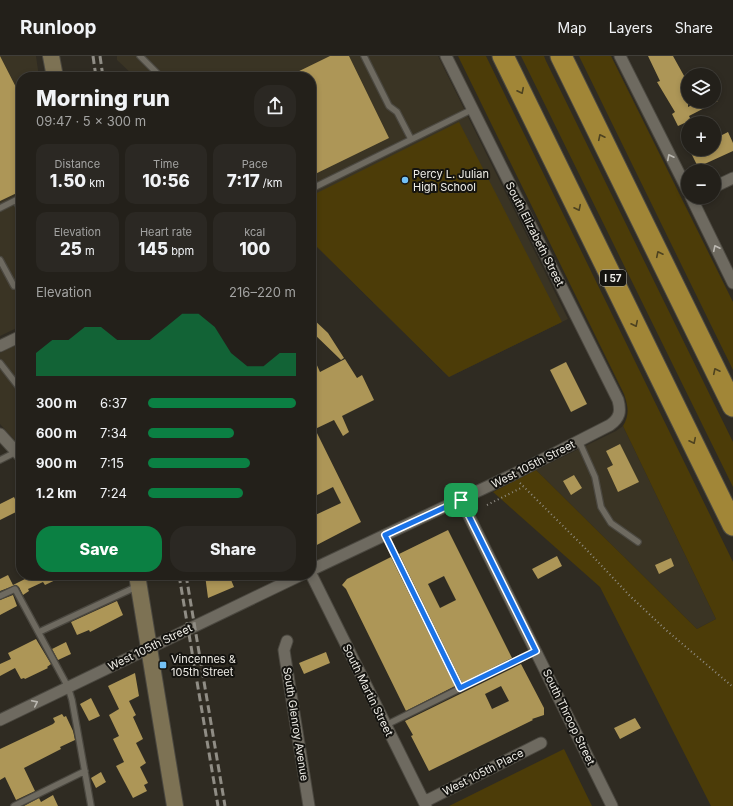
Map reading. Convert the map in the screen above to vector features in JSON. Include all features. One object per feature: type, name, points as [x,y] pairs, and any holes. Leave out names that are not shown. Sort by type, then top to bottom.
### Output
[{"type":"highway","name":"I 57","points":[[504,56],[733,525]]},
{"type":"highway","points":[[561,56],[733,406]]},
{"type":"main road","points":[[51,56],[54,72]]},
{"type":"main road","points":[[135,580],[149,647],[175,806]]},
{"type":"street","name":"South Elizabeth Street","points":[[446,56],[618,400],[620,414]]},
{"type":"street","points":[[620,56],[681,177]]},
{"type":"street","points":[[721,184],[733,178]]},
{"type":"street","points":[[694,204],[733,283]]},
{"type":"street","points":[[1,343],[16,338]]},
{"type":"street","name":"West 105th Street","points":[[316,568],[512,476],[617,421],[620,414]]},
{"type":"street","points":[[0,434],[16,452]]},
{"type":"street","name":"South Throop Street","points":[[461,500],[612,806]]},
{"type":"street","name":"West 105th Street","points":[[0,720],[290,580]]},
{"type":"street","name":"South Martin Street","points":[[314,580],[425,804]]},
{"type":"street","name":"South Glenroy Avenue","points":[[287,641],[284,650],[285,658],[309,806]]},
{"type":"street","name":"West 105th Place","points":[[425,804],[541,743]]},
{"type":"lane","points":[[140,56],[156,72]]},
{"type":"lane","points":[[364,56],[389,106],[397,112],[411,139]]},
{"type":"lane","points":[[316,186],[472,109]]},
{"type":"lane","points":[[0,208],[16,200]]},
{"type":"lane","points":[[0,260],[14,286],[16,285]]},
{"type":"lane","points":[[0,363],[16,384]]},
{"type":"lane","points":[[579,441],[594,478],[601,507],[611,523],[638,542]]},
{"type":"lane","points":[[0,460],[16,456]]},
{"type":"lane","points":[[385,535],[460,688]]},
{"type":"lane","points":[[38,632],[133,580]]},
{"type":"lane","points":[[0,596],[15,589],[68,687],[72,700],[91,806]]},
{"type":"lane","points":[[386,725],[536,651]]},
{"type":"lane","points":[[14,806],[85,771]]},
{"type":"path","points":[[512,476],[584,547],[630,596],[666,630],[733,687]]},
{"type":"path","points":[[486,505],[523,487]]},
{"type":"shaded area","points":[[0,56],[36,56],[38,72],[16,72],[16,328],[0,336]]},
{"type":"shaded area","name":"Percy L. Julian High School","points":[[117,56],[438,56],[568,319],[449,377],[316,246],[316,72],[130,72],[117,60]]},
{"type":"shaded area","points":[[458,56],[486,56],[733,562],[733,806],[711,806],[600,587],[493,492],[536,470],[697,629],[716,619],[623,426],[627,418],[628,410],[624,394]]},
{"type":"shaded area","points":[[521,56],[544,56],[733,442],[733,487]]},
{"type":"shaded area","points":[[579,56],[611,56],[681,197],[681,204],[684,204],[733,302],[733,370]]},
{"type":"shaded area","name":"Percy L. Julian High School","points":[[459,122],[562,322],[449,377],[316,246],[316,194]]},
{"type":"shaded area","points":[[16,345],[16,442],[0,424],[0,353]]},
{"type":"shaded area","points":[[623,426],[716,619],[697,629],[536,470],[616,431]]},
{"type":"shaded area","points":[[564,749],[592,806],[449,806]]},
{"type":"building","points":[[0,56],[16,87],[16,193],[0,201]]},
{"type":"building","points":[[330,56],[349,56],[389,138],[316,174],[316,72],[297,72]]},
{"type":"building","points":[[648,56],[673,56],[681,70],[681,108],[704,108],[689,116],[681,116],[681,125],[678,126],[672,114],[675,112],[657,82],[660,81]]},
{"type":"building","points":[[728,132],[733,143],[733,151],[705,164],[696,164],[692,156],[721,156],[721,136]]},
{"type":"building","points":[[316,322],[328,333],[344,358],[341,360],[316,336]]},
{"type":"building","points":[[345,359],[357,378],[362,375],[374,400],[342,416],[349,432],[343,436],[334,420],[316,429],[316,363],[320,372]]},
{"type":"building","points":[[566,362],[587,404],[571,412],[550,370]]},
{"type":"building","points":[[316,431],[361,522],[316,545],[316,515],[341,503],[333,487],[316,496]]},
{"type":"building","points":[[620,444],[639,482],[618,492],[607,468],[613,465],[606,451]]},
{"type":"building","points":[[574,475],[582,488],[571,495],[563,481]]},
{"type":"building","points":[[14,497],[16,501],[16,512],[0,520],[0,504]]},
{"type":"building","points":[[448,530],[512,658],[462,683],[399,554]],"holes":[[[444,576],[456,600],[440,608],[428,584]]]},
{"type":"building","points":[[557,556],[562,566],[538,579],[532,569]]},
{"type":"building","points":[[391,557],[455,686],[406,711],[346,589],[342,585],[347,579]]},
{"type":"building","points":[[671,558],[674,566],[659,574],[655,565]]},
{"type":"building","points":[[8,575],[13,585],[23,580],[56,580],[45,585],[43,582],[28,589],[29,591],[23,595],[19,587],[16,585],[0,591],[0,579]]},
{"type":"building","points":[[206,580],[231,580],[234,587],[208,598]]},
{"type":"building","points":[[13,595],[17,606],[0,615],[0,600]]},
{"type":"building","points":[[117,601],[123,615],[90,632],[89,630],[77,635],[71,622]]},
{"type":"building","points":[[36,639],[51,664],[47,667],[48,668],[25,679],[21,679],[15,668],[0,676],[0,664],[11,659],[8,653]]},
{"type":"building","points":[[66,642],[71,654],[58,660],[52,649]]},
{"type":"building","points":[[326,652],[330,663],[304,674],[299,663]]},
{"type":"building","points":[[521,664],[544,708],[544,715],[532,719],[533,720],[429,771],[405,721]],"holes":[[[501,686],[509,701],[492,709],[485,694]]]},
{"type":"building","points":[[135,673],[139,696],[129,701],[136,715],[133,717],[143,739],[136,743],[146,763],[140,767],[148,783],[144,785],[147,791],[133,798],[116,766],[124,762],[113,739],[119,736],[109,715],[119,709],[108,686]]},
{"type":"building","points":[[91,698],[100,716],[89,721],[80,704]]},
{"type":"building","points":[[62,714],[64,717],[66,716],[73,731],[75,740],[24,768],[35,791],[16,800],[5,777],[0,780],[0,749],[53,724],[55,722],[53,718]]},
{"type":"building","points":[[635,718],[641,728],[620,739],[614,728]]},
{"type":"building","points":[[101,772],[106,782],[96,788],[91,778]]},
{"type":"building","points":[[53,795],[58,806],[24,806],[39,798],[41,802]]},
{"type":"railway","points":[[93,56],[95,72]]},
{"type":"railway","points":[[100,56],[102,72]]},
{"type":"railway","points":[[180,580],[218,806]]},
{"type":"railway","points":[[187,580],[225,806]]},
{"type":"place","name":"Percy L. Julian High School","points":[[405,180]]},
{"type":"place","name":"Vincennes & 105th Street","points":[[163,665]]},
{"type":"route","points":[[461,500],[536,651],[460,688],[385,535],[461,500]]}]
